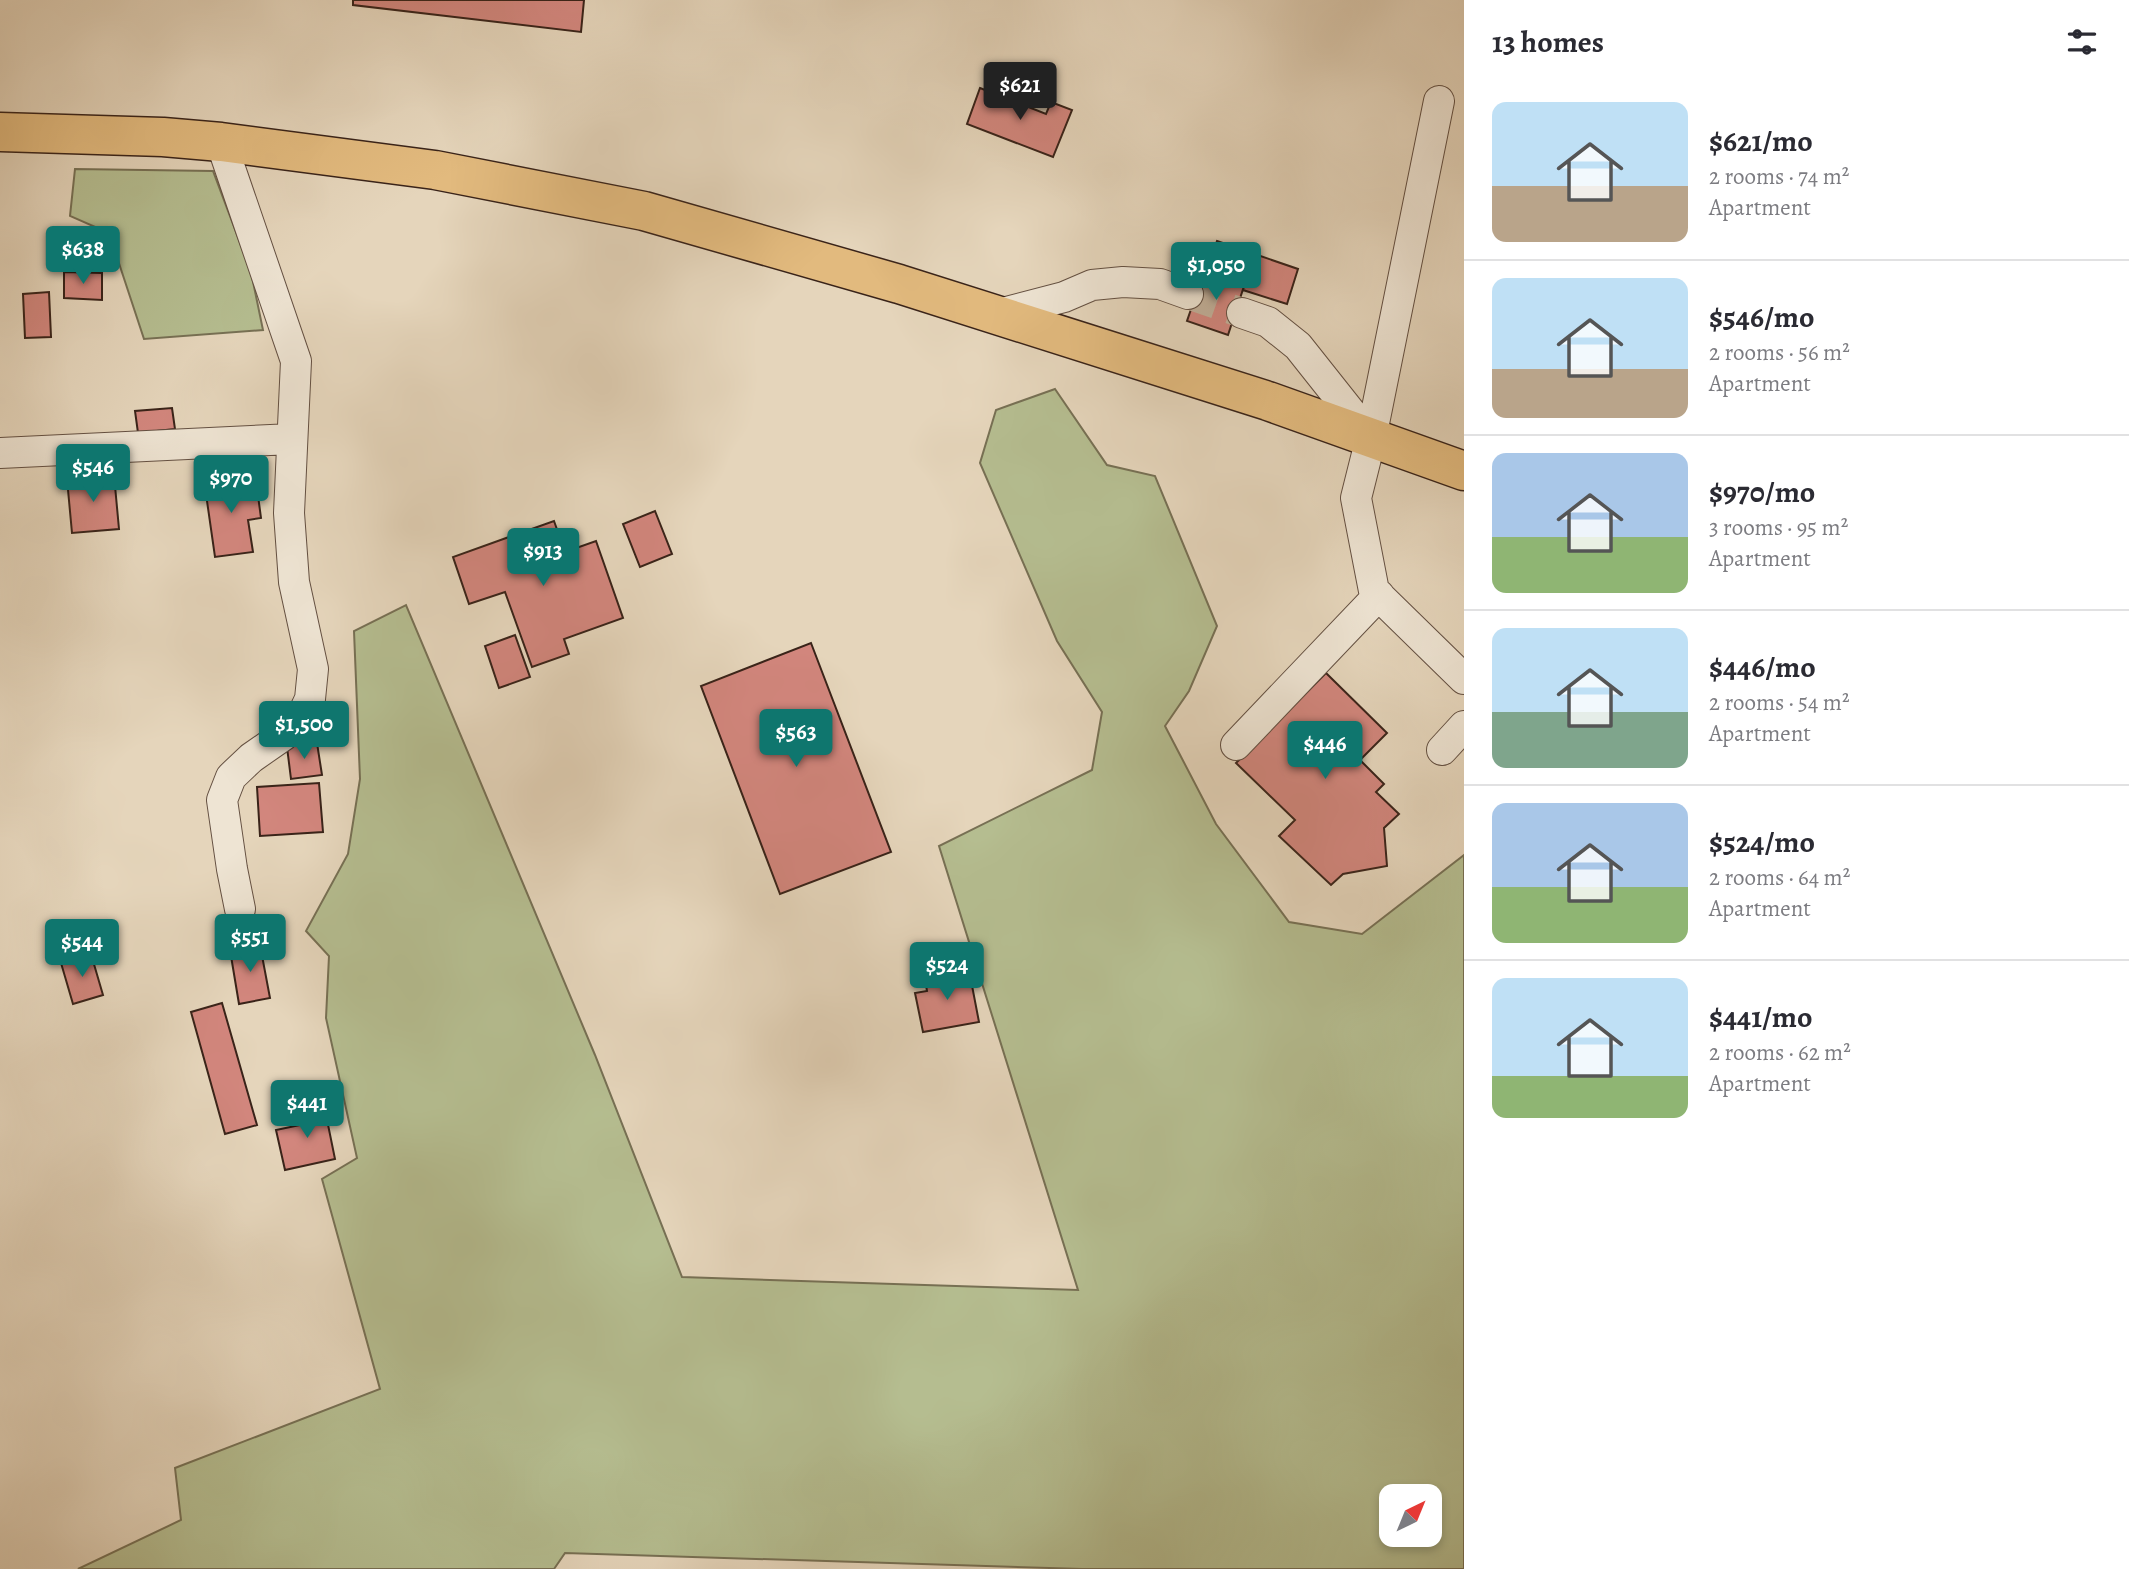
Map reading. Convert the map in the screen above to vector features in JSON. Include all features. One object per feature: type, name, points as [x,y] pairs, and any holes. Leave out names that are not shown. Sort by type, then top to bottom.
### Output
[{"type":"main road","points":[[0,132],[163,137],[221,142],[435,170],[644,211],[995,314],[1268,401],[1464,471]]},
{"type":"lane","points":[[1439,101],[1371,438],[1356,498],[1374,591],[1464,679]]},
{"type":"lane","points":[[221,142],[296,362],[289,513],[294,582],[313,669],[310,699],[302,716],[284,735],[231,776],[222,800],[240,909]]},
{"type":"lane","points":[[995,314],[1064,297],[1092,285],[1123,282],[1160,284],[1188,294]]},
{"type":"lane","points":[[1242,313],[1268,321],[1298,346],[1371,438]]},
{"type":"lane","points":[[0,453],[292,439]]},
{"type":"lane","points":[[1236,745],[1379,596]]},
{"type":"lane","points":[[1442,750],[1464,726]]},
{"type":"green space","points":[[75,169],[213,171],[251,272],[263,330],[144,339],[109,233],[70,216]]},
{"type":"green space","points":[[1055,389],[1107,465],[1155,476],[1217,626],[1189,691],[1165,726],[1216,824],[1289,922],[1362,934],[1464,855],[1464,1569],[1082,1569],[565,1553],[554,1569],[78,1569],[181,1520],[175,1468],[380,1389],[322,1179],[357,1158],[326,1018],[329,956],[306,931],[348,854],[360,779],[354,631],[406,605],[595,1055],[682,1277],[1078,1290],[939,846],[1092,770],[1102,712],[1057,641],[980,463],[996,410]]},
{"type":"building","points":[[353,0],[584,0],[581,32],[353,5]]},
{"type":"building","points":[[980,88],[1046,114],[1051,102],[1072,110],[1053,157],[967,124]]},
{"type":"building","points":[[1217,241],[1298,269],[1287,304],[1243,290],[1245,283],[1207,270]]},
{"type":"building","points":[[1205,269],[1245,283],[1228,335],[1187,321]]},
{"type":"building","points":[[64,272],[102,273],[102,300],[64,298]]},
{"type":"building","points":[[49,292],[51,337],[25,338],[23,294]]},
{"type":"building","points":[[172,408],[175,429],[138,433],[135,411]]},
{"type":"building","points":[[114,475],[119,529],[72,533],[67,479]]},
{"type":"building","points":[[240,476],[242,489],[257,488],[261,518],[248,520],[253,552],[215,557],[204,480]]},
{"type":"building","points":[[655,511],[672,554],[640,567],[623,524]]},
{"type":"building","points":[[554,521],[565,552],[596,541],[623,618],[564,639],[569,654],[532,667],[505,592],[469,604],[453,557]]},
{"type":"building","points":[[515,635],[530,677],[499,688],[485,646]]},
{"type":"building","points":[[811,643],[891,852],[780,894],[701,686]]},
{"type":"building","points":[[1326,673],[1387,733],[1360,760],[1384,784],[1376,792],[1399,814],[1384,828],[1387,866],[1343,874],[1331,885],[1279,836],[1295,820],[1236,763]]},
{"type":"building","points":[[317,743],[322,775],[291,779],[287,747]]},
{"type":"building","points":[[319,783],[323,832],[260,836],[257,787]]},
{"type":"building","points":[[260,945],[270,998],[239,1004],[230,950]]},
{"type":"building","points":[[91,954],[103,995],[73,1004],[61,963]]},
{"type":"building","points":[[969,970],[979,1022],[923,1032],[915,993],[927,991],[925,979]]},
{"type":"building","points":[[222,1003],[257,1125],[225,1134],[191,1012]]},
{"type":"building","points":[[324,1105],[335,1159],[285,1170],[276,1130],[300,1125],[297,1111]]},
{"type":"tunnel","points":[[1188,294],[1242,313]]}]
